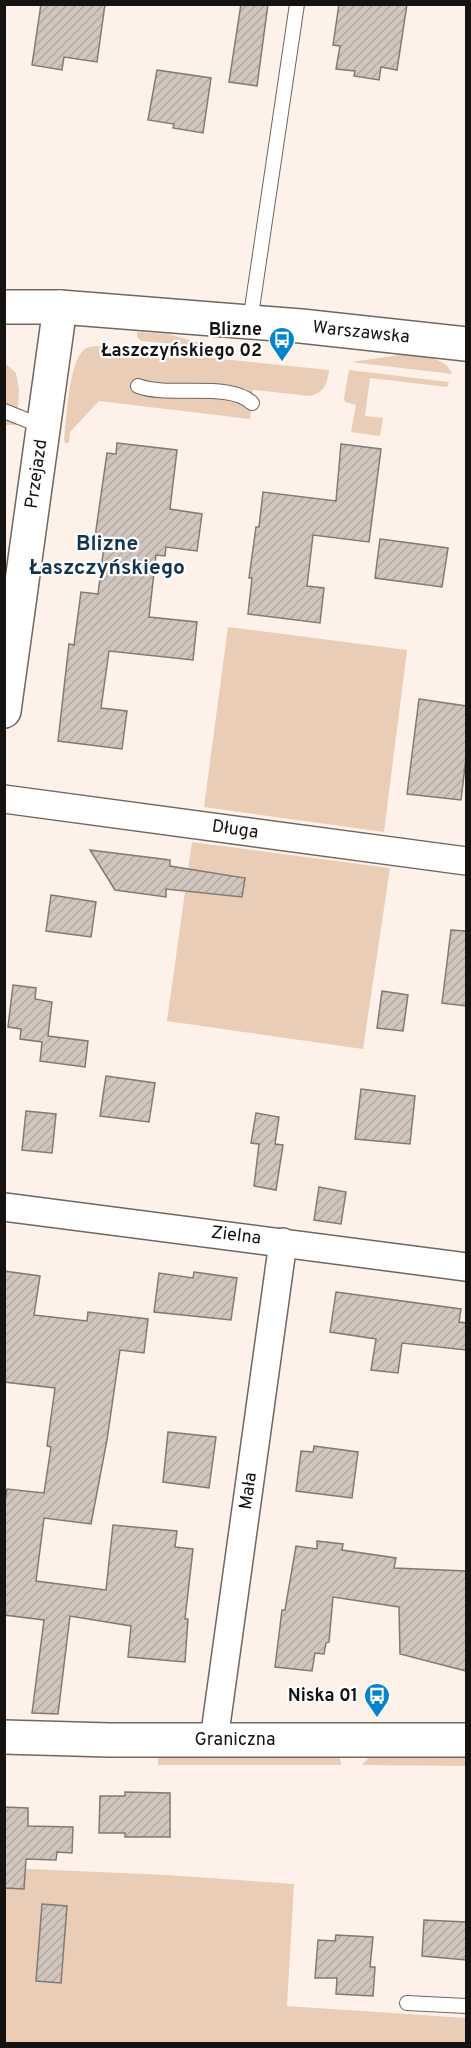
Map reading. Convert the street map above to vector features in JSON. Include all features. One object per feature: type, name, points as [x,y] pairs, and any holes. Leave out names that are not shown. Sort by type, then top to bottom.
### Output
[{"type":"street","name":"Warszawska","points":[[4,307],[60,307],[250,322],[466,344]]},
{"type":"street","name":"Przejazd","points":[[4,711],[60,307]]},
{"type":"street","name":"Długa","points":[[4,799],[466,861]]},
{"type":"street","name":"Zielna","points":[[4,1207],[466,1267]]},
{"type":"street","name":"Mała","points":[[214,1740],[283,1242]]},
{"type":"street","name":"Graniczna","points":[[4,1737],[466,1740]]},
{"type":"lane","points":[[250,322],[297,4]]},
{"type":"lane","points":[[138,386],[151,391],[234,393],[252,403]]},
{"type":"lane","points":[[4,411],[44,427]]},
{"type":"lane","points":[[407,2002],[466,2006]]},
{"type":"shaded area","points":[[137,332],[168,334],[215,347],[141,341],[137,337]]},
{"type":"shaded area","points":[[95,346],[329,370],[324,387],[310,396],[253,390],[250,419],[99,401],[70,432],[69,443],[65,443],[69,390],[75,364],[86,348]]},
{"type":"shaded area","points":[[400,355],[437,360],[443,363],[452,374],[351,362]]},
{"type":"shaded area","points":[[4,362],[16,373],[19,390],[17,425],[5,425]]},
{"type":"shaded area","points":[[349,370],[449,382],[447,387],[370,378],[365,416],[383,418],[380,436],[351,432],[356,405],[345,402],[344,398]]},
{"type":"shaded area","points":[[228,627],[407,650],[384,832],[204,807]]},
{"type":"shaded area","points":[[192,842],[390,868],[363,1049],[167,1021]]},
{"type":"shaded area","points":[[162,1754],[335,1755],[340,1759],[341,1765],[158,1765],[158,1759]]},
{"type":"shaded area","points":[[466,1754],[466,1766],[362,1765],[371,1755]]},
{"type":"shaded area","points":[[5,1868],[167,1875],[294,1884],[287,2006],[466,2018],[466,2043],[5,2044]]},
{"type":"building","points":[[41,4],[105,4],[97,62],[64,57],[62,70],[32,65]]},
{"type":"building","points":[[241,4],[268,4],[257,86],[229,82]]},
{"type":"building","points":[[339,4],[407,4],[397,70],[381,67],[379,80],[354,76],[355,71],[336,69],[340,46],[333,45]]},
{"type":"building","points":[[157,70],[211,78],[203,133],[173,128],[174,124],[148,120]]},
{"type":"building","points":[[117,443],[177,450],[170,509],[202,514],[197,551],[166,547],[165,556],[156,555],[149,617],[197,622],[193,660],[109,651],[101,708],[127,711],[122,749],[58,741],[69,644],[74,645],[81,592],[98,594],[105,538],[95,537],[107,453],[116,454]]},
{"type":"building","points":[[341,444],[381,449],[369,542],[313,535],[307,586],[324,588],[320,623],[248,614],[252,578],[249,578],[263,492],[336,501]]},
{"type":"building","points":[[380,539],[448,548],[442,587],[375,578]]},
{"type":"building","points":[[419,699],[466,706],[466,758],[461,800],[407,794]]},
{"type":"building","points":[[90,850],[170,860],[170,866],[245,878],[242,897],[166,889],[166,897],[115,890]]},
{"type":"building","points":[[51,895],[96,902],[91,937],[46,931]]},
{"type":"building","points":[[451,930],[466,931],[466,1006],[442,1003]]},
{"type":"building","points":[[13,985],[36,988],[35,999],[52,1002],[48,1036],[88,1041],[85,1067],[40,1061],[42,1042],[20,1039],[21,1029],[8,1027]]},
{"type":"building","points":[[382,991],[408,995],[403,1031],[377,1028]]},
{"type":"building","points":[[106,1076],[155,1083],[149,1122],[100,1116]]},
{"type":"building","points":[[361,1089],[415,1096],[410,1144],[355,1139]]},
{"type":"building","points":[[26,1111],[56,1114],[52,1153],[22,1150]]},
{"type":"building","points":[[256,1113],[279,1117],[275,1144],[283,1145],[276,1190],[254,1186],[259,1144],[251,1143]]},
{"type":"building","points":[[319,1187],[346,1192],[341,1224],[314,1220]]},
{"type":"building","points":[[4,1271],[40,1276],[34,1315],[87,1321],[88,1312],[148,1319],[144,1353],[120,1350],[107,1440],[91,1524],[44,1518],[36,1581],[106,1590],[113,1525],[177,1531],[175,1547],[193,1549],[185,1619],[188,1619],[185,1662],[128,1657],[131,1626],[70,1616],[58,1714],[32,1713],[44,1620],[4,1615],[4,1508],[7,1489],[44,1493],[51,1447],[47,1446],[55,1388],[4,1382]]},
{"type":"building","points":[[194,1272],[237,1278],[231,1320],[154,1312],[159,1273],[193,1278]]},
{"type":"building","points":[[336,1292],[461,1309],[459,1322],[466,1323],[466,1350],[402,1343],[398,1373],[371,1370],[376,1339],[330,1332]]},
{"type":"building","points":[[168,1432],[216,1437],[209,1488],[163,1482]]},
{"type":"building","points":[[314,1446],[358,1452],[352,1498],[296,1491],[301,1451],[313,1452]]},
{"type":"building","points":[[317,1541],[343,1544],[342,1550],[396,1558],[394,1568],[466,1571],[466,1671],[400,1654],[399,1607],[333,1597],[329,1642],[326,1643],[324,1654],[315,1653],[312,1671],[275,1667],[282,1610],[285,1610],[296,1546],[317,1549]]},
{"type":"building","points":[[125,1792],[170,1793],[170,1837],[125,1837],[125,1833],[99,1833],[100,1796],[125,1796]]},
{"type":"building","points":[[4,1807],[28,1808],[28,1826],[73,1827],[72,1853],[57,1852],[56,1860],[26,1859],[24,1889],[4,1888]]},
{"type":"building","points":[[42,1904],[67,1906],[61,1983],[36,1981]]},
{"type":"building","points":[[424,1920],[466,1922],[466,1960],[422,1956]]},
{"type":"building","points":[[336,1935],[373,1937],[370,1967],[375,1967],[373,1996],[336,1994],[337,1978],[315,1978],[318,1940],[335,1941]]},
{"type":"place","name":"Blizne Łaszczyńskiego 02","points":[[282,363]]},
{"type":"place","name":"Niska 01","points":[[377,1719]]},
{"type":"district","name":"Blizne Łaszczyńskiego","points":[[107,556]]}]
